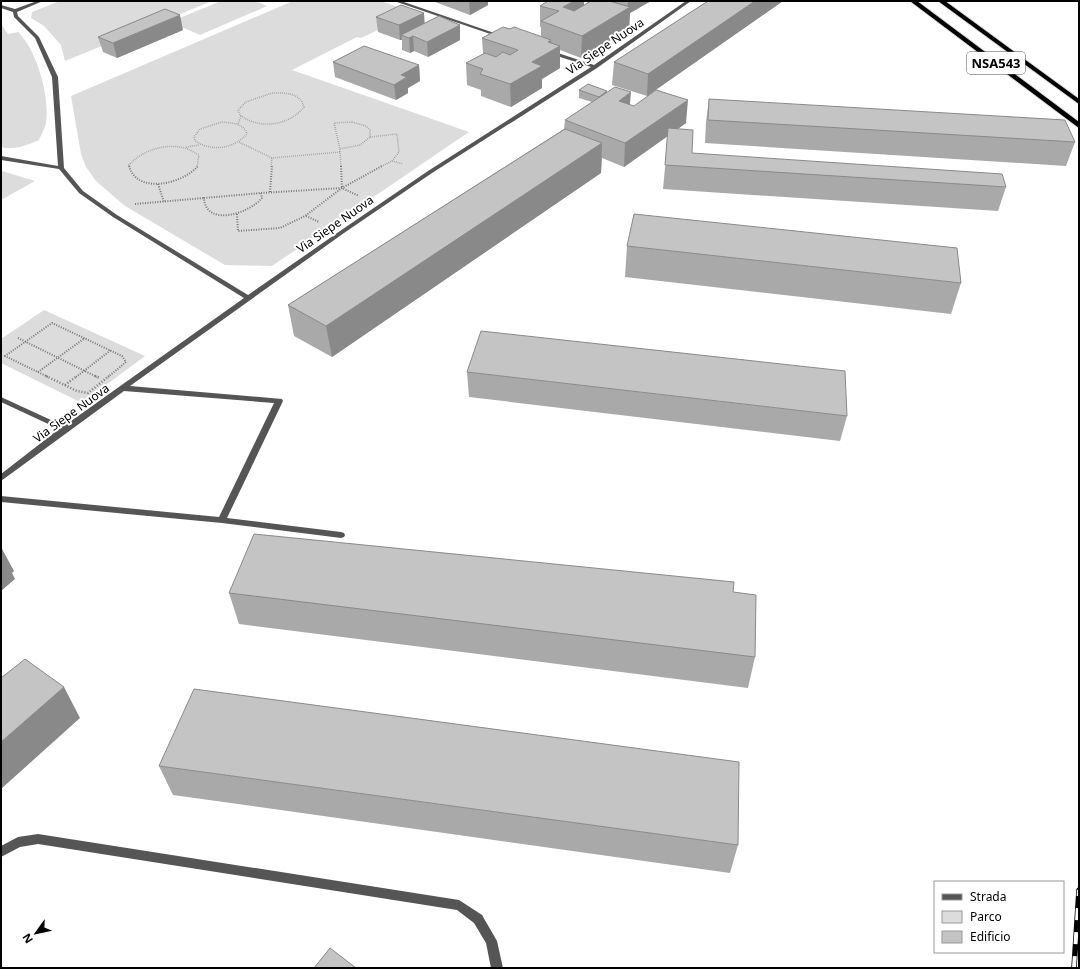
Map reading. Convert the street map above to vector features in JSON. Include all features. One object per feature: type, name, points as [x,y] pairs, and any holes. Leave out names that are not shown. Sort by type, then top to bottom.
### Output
[{"type":"highway","name":"NSA543","points":[[914,1],[1079,126]]},
{"type":"highway","name":"NSA543","points":[[941,1],[1079,102]]},
{"type":"street","points":[[1,6],[15,11],[41,1]]},
{"type":"street","points":[[396,1],[506,38]]},
{"type":"street","name":"Via Siepe Nuova","points":[[1,478],[65,429],[248,298],[430,172],[594,67],[689,1]]},
{"type":"street","points":[[15,11],[16,16],[37,37],[54,77],[61,168],[81,192],[115,216],[248,298]]},
{"type":"street","points":[[543,50],[594,67]]},
{"type":"street","points":[[1,158],[61,168]]},
{"type":"street","points":[[123,388],[279,401],[222,520]]},
{"type":"street","points":[[1,399],[65,429]]},
{"type":"street","points":[[1,499],[222,520],[341,535]]},
{"type":"street","points":[[1,852],[18,842],[38,839],[459,905],[478,919],[491,941],[497,968]]},
{"type":"path","points":[[238,124],[241,116],[239,111],[240,106],[244,102],[261,94],[287,93],[300,98],[304,102],[304,107],[301,112],[285,121],[263,124],[241,116]]},
{"type":"path","points":[[185,148],[199,145],[214,148],[238,142],[246,134],[246,130],[238,124],[218,123],[200,129],[194,137],[199,145]]},
{"type":"path","points":[[342,188],[340,149],[334,123],[360,123],[370,130],[370,137]]},
{"type":"path","points":[[237,214],[238,231],[280,228],[305,216],[342,188],[392,161],[399,152],[397,134],[370,137],[364,143],[357,146],[340,149]]},
{"type":"path","points":[[238,142],[272,158],[340,152]]},
{"type":"path","points":[[173,147],[185,148],[194,151],[199,155],[201,161],[198,168],[192,174],[183,179],[158,184],[142,182],[131,176],[128,171],[129,165],[140,154],[155,149],[173,147]]},
{"type":"path","points":[[270,192],[272,158]]},
{"type":"path","points":[[158,184],[164,202]]},
{"type":"path","points":[[115,216],[129,205],[270,192],[342,188]]},
{"type":"path","points":[[204,198],[203,203],[205,208],[210,212],[227,215],[237,214],[254,208],[260,203],[262,198],[261,193]]},
{"type":"path","points":[[52,323],[84,338],[122,356],[126,362],[88,393],[77,391],[5,356],[52,323]]},
{"type":"path","points":[[18,338],[123,388]]},
{"type":"path","points":[[38,372],[84,338]]},
{"type":"path","points":[[65,385],[110,350]]},
{"type":"green space","points":[[60,1],[212,1],[65,61],[61,45],[44,26],[31,18],[32,12]]},
{"type":"green space","points":[[221,1],[255,1],[267,6],[200,35],[170,22]]},
{"type":"green space","points":[[293,1],[381,1],[414,13],[361,38],[357,37],[292,70],[469,132],[272,266],[225,265],[125,206],[96,181],[86,167],[81,154],[71,96]]},
{"type":"green space","points":[[1,24],[8,34],[18,32],[31,50],[41,74],[46,100],[46,123],[39,140],[16,148],[1,147]]},
{"type":"green space","points":[[1,170],[2,171],[35,181],[1,200]]},
{"type":"green space","points":[[44,310],[145,356],[82,403],[1,363],[1,339]]},
{"type":"building","points":[[548,1],[574,1],[563,7],[574,11],[591,1],[609,1],[630,7],[582,36],[541,21],[559,11],[540,6]]},
{"type":"building","points":[[708,1],[755,1],[648,74],[614,62]]},
{"type":"building","points":[[401,5],[424,13],[399,25],[376,17]]},
{"type":"building","points":[[165,9],[180,15],[113,43],[98,37]]},
{"type":"building","points":[[439,16],[460,25],[427,42],[413,36],[409,38],[401,35]]},
{"type":"building","points":[[503,27],[510,29],[514,27],[551,40],[548,42],[560,46],[532,62],[542,66],[510,84],[480,74],[483,69],[466,63],[485,53],[496,57],[503,52],[510,55],[518,50],[482,38]]},
{"type":"building","points":[[364,46],[419,65],[401,75],[407,77],[394,85],[333,62]]},
{"type":"building","points":[[588,84],[607,91],[599,97],[579,90]]},
{"type":"building","points":[[615,87],[631,92],[619,101],[634,106],[656,90],[688,100],[625,143],[565,120]]},
{"type":"building","points":[[709,99],[1065,120],[1075,142],[708,120]]},
{"type":"building","points":[[668,128],[693,130],[692,153],[1002,174],[1006,187],[665,165]]},
{"type":"building","points":[[565,129],[602,143],[326,326],[288,305]]},
{"type":"building","points":[[634,214],[957,248],[961,283],[627,246]]},
{"type":"building","points":[[481,331],[845,371],[847,416],[467,372]]},
{"type":"building","points":[[254,534],[734,582],[733,592],[756,595],[755,657],[229,593]]},
{"type":"building","points":[[25,659],[64,687],[1,742],[1,678]]},
{"type":"building","points":[[194,689],[739,762],[738,845],[159,766]]},
{"type":"building","points":[[330,948],[356,968],[314,968]]},
{"type":"railway","points":[[1074,968],[1079,890]]}]
